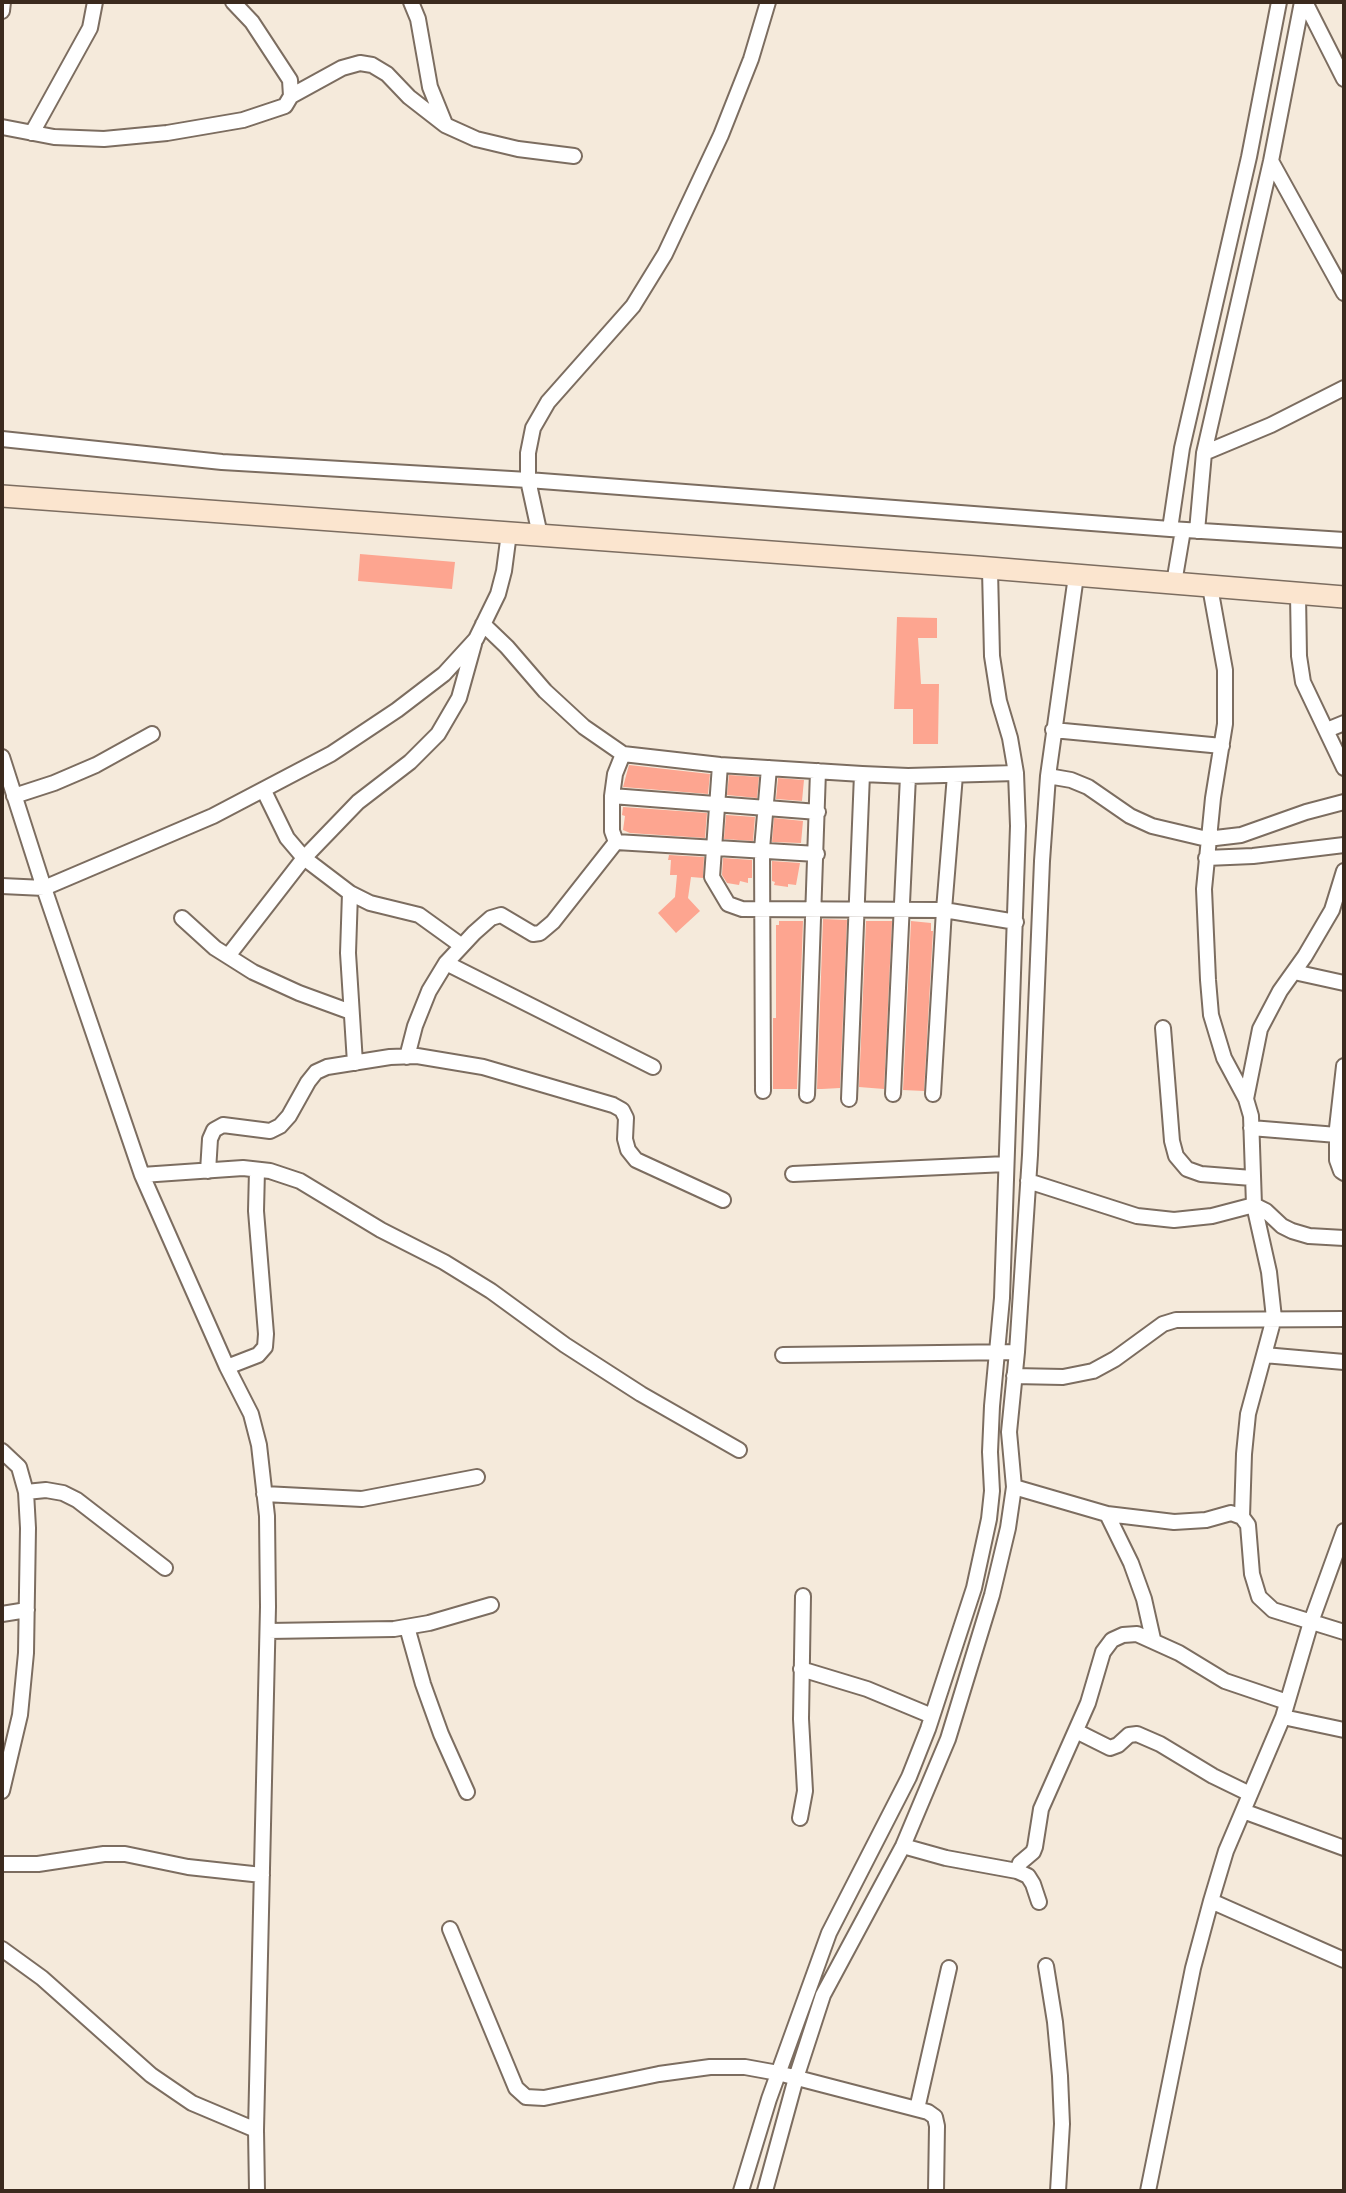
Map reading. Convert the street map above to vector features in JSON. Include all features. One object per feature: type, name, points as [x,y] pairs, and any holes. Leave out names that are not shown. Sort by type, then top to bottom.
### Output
[{"type":"street","points":[[2,11],[3,2]]},
{"type":"street","points":[[32,133],[90,28],[95,2]]},
{"type":"street","points":[[233,2],[252,22],[277,58],[290,80],[291,96]]},
{"type":"street","points":[[411,2],[418,19],[430,87],[445,125]]},
{"type":"street","points":[[540,535],[528,480],[528,453],[533,428],[548,402],[633,306],[665,254],[721,135],[751,58],[768,2]]},
{"type":"street","points":[[1183,530],[1182,448],[1249,156],[1279,2]]},
{"type":"street","points":[[1174,583],[1183,530],[1204,453],[1271,161],[1304,2]]},
{"type":"street","points":[[1304,2],[1344,79]]},
{"type":"street","points":[[2,127],[54,137],[104,139],[167,133],[243,120],[285,106],[291,96],[342,68],[360,63],[372,65],[387,75],[409,97],[445,125],[476,139],[518,149],[574,156]]},
{"type":"street","points":[[1271,161],[1344,293]]},
{"type":"street","points":[[1204,453],[1340,394]]},
{"type":"street","points":[[2,439],[222,461],[528,480],[1344,540]]},
{"type":"street","points":[[2,496],[1344,597]]},
{"type":"street","points":[[228,956],[304,858],[358,802],[410,762],[438,734],[458,698],[476,639],[498,594],[505,571],[509,533]]},
{"type":"street","points":[[765,2191],[796,2078],[823,1995],[903,1846],[948,1740],[992,1595],[1008,1528],[1014,1487],[1009,1432],[1014,1376],[1007,1352],[1002,1298],[1018,827],[1016,773],[1010,737],[999,701],[992,656],[990,570]]},
{"type":"street","points":[[741,2191],[778,2073],[829,1933],[909,1776],[932,1716],[985,1548],[992,1491],[992,1406],[1007,1352],[1028,1181],[1048,776],[1076,576]]},
{"type":"street","points":[[1210,587],[1225,670],[1225,724],[1207,839],[1204,889],[1211,1015],[1224,1058],[1246,1099],[1251,1116],[1254,1205],[1269,1272],[1274,1318],[1248,1414],[1242,1517]]},
{"type":"street","points":[[1297,594],[1299,656],[1303,681],[1334,737],[1344,768]]},
{"type":"street","points":[[483,624],[545,691],[584,727],[623,754],[720,765],[862,774],[908,776],[1016,773]]},
{"type":"street","points":[[2,886],[44,888],[213,816],[264,791],[331,754],[397,710],[444,674],[476,639]]},
{"type":"street","points":[[1334,737],[1344,723]]},
{"type":"street","points":[[1054,730],[1222,746]]},
{"type":"street","points":[[14,796],[96,765],[152,734]]},
{"type":"street","points":[[616,842],[612,831],[612,796],[615,774],[623,754]]},
{"type":"street","points":[[2,757],[142,1175],[227,1367],[251,1414],[259,1445],[267,1516],[268,1631],[257,2191]]},
{"type":"street","points":[[720,765],[712,877],[728,904],[743,909],[943,910],[1016,922]]},
{"type":"street","points":[[763,1091],[762,849],[769,768]]},
{"type":"street","points":[[807,1095],[818,771]]},
{"type":"street","points":[[849,1099],[862,774]]},
{"type":"street","points":[[933,1094],[943,910],[955,775]]},
{"type":"street","points":[[893,1094],[908,776]]},
{"type":"street","points":[[1048,776],[1071,780],[1088,787],[1130,816],[1153,826],[1207,839],[1241,835],[1306,812],[1344,803]]},
{"type":"street","points":[[264,791],[287,838],[304,858],[350,893],[370,903],[419,915],[462,946]]},
{"type":"street","points":[[612,796],[818,812]]},
{"type":"street","points":[[616,842],[817,853]]},
{"type":"street","points":[[407,1056],[429,991],[446,962],[491,918],[501,915],[533,934],[540,933],[552,922],[616,842]]},
{"type":"street","points":[[1206,858],[1253,856],[1344,845]]},
{"type":"street","points":[[1246,1099],[1260,1029],[1269,1010],[1332,911],[1344,871]]},
{"type":"street","points":[[350,893],[348,953],[355,1063]]},
{"type":"street","points":[[1332,911],[1344,919]]},
{"type":"street","points":[[182,918],[215,948],[253,972],[351,1012]]},
{"type":"street","points":[[446,962],[653,1067]]},
{"type":"street","points":[[1294,972],[1344,983]]},
{"type":"street","points":[[1163,1028],[1172,1140],[1176,1156],[1187,1169],[1201,1174],[1252,1178]]},
{"type":"street","points":[[208,1171],[210,1139],[214,1130],[223,1125],[270,1131],[280,1126],[289,1116],[316,1072],[327,1067],[407,1056],[483,1067],[612,1105],[622,1110],[626,1118],[625,1139],[628,1150],[636,1160],[723,1200]]},
{"type":"street","points":[[1344,1066],[1337,1135],[1337,1160],[1344,1173]]},
{"type":"street","points":[[1251,1128],[1337,1135]]},
{"type":"street","points":[[793,1174],[1006,1164]]},
{"type":"street","points":[[142,1175],[257,1170],[270,1171],[300,1181],[381,1230],[444,1262],[491,1291],[565,1345],[630,1387],[738,1450]]},
{"type":"street","points":[[227,1367],[258,1355],[265,1347],[256,1211],[257,1170]]},
{"type":"street","points":[[1028,1181],[1137,1216],[1174,1220],[1212,1216],[1254,1205],[1292,1231],[1309,1236],[1344,1238]]},
{"type":"street","points":[[1014,1376],[1063,1377],[1093,1371],[1115,1359],[1163,1324],[1176,1320],[1344,1319]]},
{"type":"street","points":[[783,1355],[1007,1352]]},
{"type":"street","points":[[1264,1355],[1344,1362]]},
{"type":"street","points":[[2,1451],[19,1467],[26,1492],[27,1610],[20,1715],[2,1791]]},
{"type":"street","points":[[264,1494],[362,1499],[477,1477]]},
{"type":"street","points":[[1014,1487],[1107,1514],[1174,1522],[1206,1520],[1231,1513],[1242,1517],[1248,1525],[1252,1574],[1259,1597],[1273,1610],[1344,1632]]},
{"type":"street","points":[[26,1492],[46,1490],[63,1493],[77,1500],[165,1568]]},
{"type":"street","points":[[1107,1514],[1131,1563],[1144,1598],[1153,1639]]},
{"type":"street","points":[[1148,2191],[1193,1968],[1211,1901],[1226,1851],[1285,1709],[1311,1622],[1344,1531]]},
{"type":"street","points":[[800,1818],[804,1791],[801,1669],[803,1596]]},
{"type":"street","points":[[268,1631],[345,1631],[407,1627],[491,1605]]},
{"type":"street","points":[[2,1614],[27,1610]]},
{"type":"street","points":[[407,1627],[428,1697],[467,1792]]},
{"type":"street","points":[[1017,1871],[1020,1863],[1035,1847],[1041,1809],[1088,1703],[1103,1652],[1112,1640],[1123,1635],[1138,1634],[1153,1639],[1225,1681],[1285,1709],[1344,1730]]},
{"type":"street","points":[[801,1669],[867,1689],[932,1716]]},
{"type":"street","points":[[1076,1731],[1110,1748],[1129,1735],[1137,1734],[1250,1794]]},
{"type":"street","points":[[1243,1811],[1344,1848]]},
{"type":"street","points":[[903,1846],[946,1858],[1017,1871],[1028,1876],[1039,1902]]},
{"type":"street","points":[[2,1864],[38,1864],[104,1854],[125,1854],[188,1867],[262,1875]]},
{"type":"street","points":[[1211,1901],[1344,1960]]},
{"type":"street","points":[[450,1929],[516,2088],[526,2096],[544,2098],[659,2074],[710,2067],[745,2067],[778,2073],[928,2112],[934,2117],[937,2126],[936,2191]]},
{"type":"street","points":[[2,1949],[42,1979],[151,2075],[192,2103],[257,2130]]},
{"type":"street","points":[[1046,1966],[1060,2076],[1062,2124],[1058,2191]]},
{"type":"street","points":[[917,2109],[949,1968]]},
{"type":"building","points":[[360,554],[455,562],[452,589],[358,581]]},
{"type":"building","points":[[897,617],[937,618],[937,638],[918,638],[921,684],[939,684],[938,744],[913,744],[913,709],[894,709]]},
{"type":"building","points":[[629,765],[710,774],[708,794],[623,787]]},
{"type":"building","points":[[729,775],[759,777],[757,798],[727,795]]},
{"type":"building","points":[[778,778],[804,780],[802,801],[776,799]]},
{"type":"building","points":[[623,807],[707,813],[705,838],[630,833],[623,830]]},
{"type":"building","points":[[726,815],[755,817],[753,841],[724,839]]},
{"type":"building","points":[[774,818],[803,821],[801,843],[772,842]]},
{"type":"building","points":[[669,855],[704,857],[703,878],[691,877],[688,898],[700,911],[676,933],[658,913],[675,897],[677,875],[670,875]]},
{"type":"building","points":[[723,858],[752,860],[752,878],[748,878],[748,883],[727,883],[722,875]]},
{"type":"building","points":[[772,861],[800,863],[796,885],[774,885]]},
{"type":"building","points":[[823,919],[847,920],[840,1088],[817,1089]]},
{"type":"building","points":[[779,921],[803,921],[797,1089],[773,1089],[776,925],[779,925]]},
{"type":"building","points":[[866,921],[892,921],[884,1089],[859,1087]]},
{"type":"building","points":[[911,921],[931,923],[933,931],[924,1091],[903,1090]]}]
